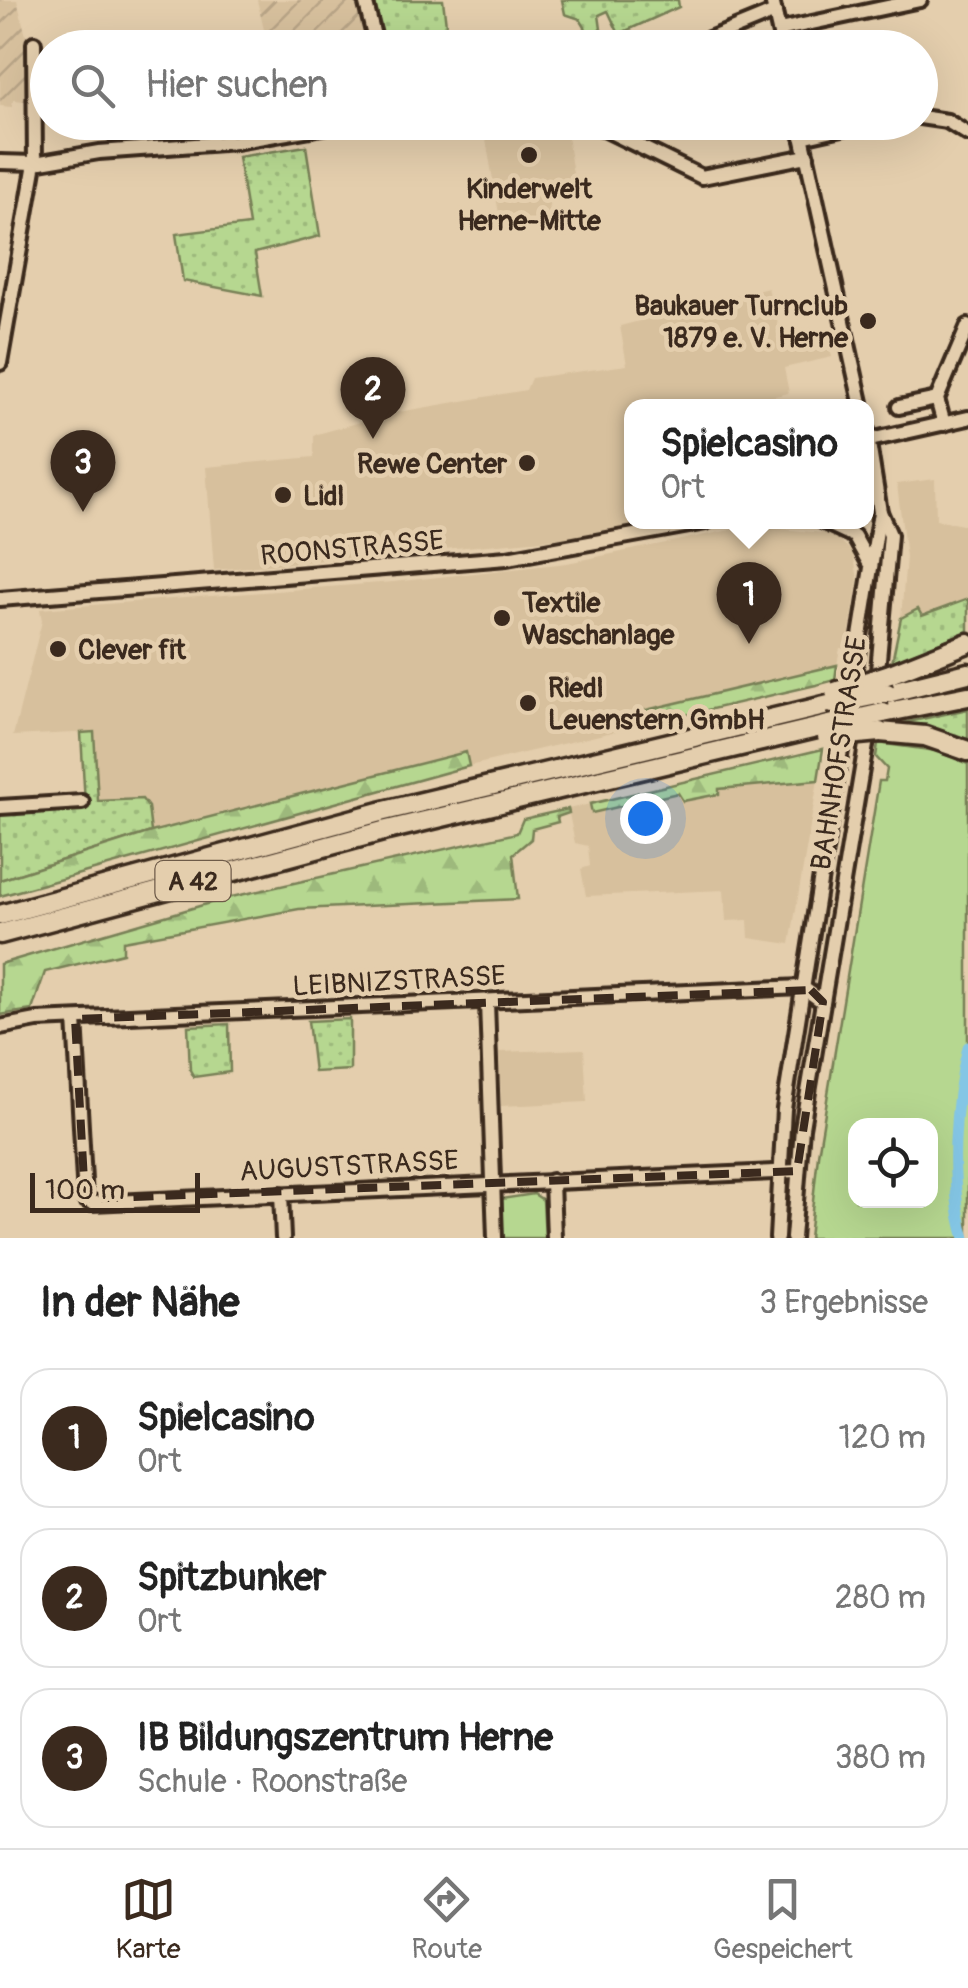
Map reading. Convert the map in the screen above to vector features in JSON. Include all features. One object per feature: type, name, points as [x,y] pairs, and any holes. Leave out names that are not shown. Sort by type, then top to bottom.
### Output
[{"type":"highway","points":[[888,683],[968,643]]},
{"type":"highway","name":"A 42","points":[[0,915],[380,812],[701,734],[888,683],[968,673]]},
{"type":"highway","name":"A 42","points":[[0,934],[387,830],[688,756],[881,723],[968,696]]},
{"type":"highway","points":[[881,723],[968,751]]},
{"type":"street","points":[[365,0],[372,30]]},
{"type":"street","points":[[724,30],[773,6],[779,30],[920,0]]},
{"type":"street","points":[[938,120],[968,134]]},
{"type":"street","points":[[0,363],[35,163],[35,140]]},
{"type":"street","points":[[0,162],[35,163],[99,152],[248,140]]},
{"type":"street","points":[[628,140],[702,177],[807,156]]},
{"type":"street","points":[[803,140],[860,399]]},
{"type":"street","points":[[944,424],[937,399],[968,326]]},
{"type":"street","points":[[899,407],[937,399]]},
{"type":"street","points":[[874,439],[968,418]]},
{"type":"street","name":"BAHNHOFSTRASSE","points":[[793,1238],[797,1172],[885,614],[890,535],[874,513]]},
{"type":"street","name":"ROONSTRASSE","points":[[0,599],[493,559],[666,529]]},
{"type":"street","points":[[842,529],[860,543],[871,576]]},
{"type":"street","name":"BAHNHOFSTRASSE","points":[[777,1238],[777,1172],[802,987],[871,576],[872,529]]},
{"type":"street","points":[[866,605],[885,614]]},
{"type":"street","points":[[0,806],[82,802]]},
{"type":"street","points":[[832,802],[854,818]]},
{"type":"street","points":[[802,987],[823,1002]]},
{"type":"street","name":"LEIBNIZSTRASSE","points":[[0,1028],[75,1019],[802,987]]},
{"type":"street","points":[[487,1002],[495,1238]]},
{"type":"street","name":"AUGUSTSTRASSE","points":[[75,1019],[84,1199],[92,1203],[797,1172]]},
{"type":"street","points":[[552,1181],[554,1238]]},
{"type":"street","points":[[281,1194],[283,1238]]},
{"type":"highlighted area","points":[[811,990],[823,1002],[797,1171],[85,1199],[75,1019]]},
{"type":"shaded area","points":[[0,0],[17,0],[28,44],[25,101],[13,100],[12,107],[0,106]]},
{"type":"shaded area","points":[[257,0],[355,0],[363,30],[264,30]]},
{"type":"shaded area","name":"Kinderwelt Herne-Mitte","points":[[486,140],[568,140],[574,180],[546,185],[551,217],[501,225]]},
{"type":"shaded area","points":[[768,288],[783,342],[827,334],[832,357],[784,368],[789,393],[761,399],[624,399],[624,527],[564,538],[214,570],[206,467],[314,457],[314,435],[393,413],[526,390],[531,378],[627,365],[620,326]]},
{"type":"shaded area","points":[[935,479],[936,520],[968,526],[968,599],[921,616],[901,618],[906,557],[897,484]]},
{"type":"shaded area","points":[[735,529],[833,534],[853,553],[858,579],[847,649],[840,648],[837,665],[639,712],[642,725],[469,766],[466,752],[151,832],[148,807],[98,801],[94,732],[13,736],[42,621],[40,609],[393,582],[567,563]]},
{"type":"shaded area","points":[[818,780],[790,944],[749,938],[748,920],[726,921],[724,890],[586,896],[581,869],[590,866],[588,846],[575,843],[568,809],[590,804],[593,813],[678,793],[683,801],[718,794],[718,789]]},
{"type":"shaded area","points":[[584,1049],[587,1102],[501,1106],[499,1052]]},
{"type":"green space","points":[[374,0],[443,0],[447,30],[382,30]]},
{"type":"green space","points":[[562,0],[678,0],[679,7],[628,30],[617,30],[608,11],[599,15],[599,30],[587,30],[580,19],[565,14]]},
{"type":"green space","points":[[306,146],[320,236],[255,253],[262,296],[183,281],[176,234],[249,225],[238,157]]},
{"type":"green space","points":[[968,599],[968,631],[892,662],[901,618],[918,609],[922,616]]},
{"type":"green space","points":[[837,665],[835,680],[816,685],[642,725],[638,712]]},
{"type":"green space","points":[[968,709],[968,744],[900,729],[899,724]]},
{"type":"green space","points":[[94,732],[98,801],[142,799],[148,807],[151,832],[0,880],[0,813],[85,804],[81,733]]},
{"type":"green space","points":[[878,743],[937,751],[968,764],[968,1238],[809,1238],[818,1155],[879,781],[885,781],[887,769],[876,757]]},
{"type":"green space","points":[[823,749],[818,780],[719,789],[719,794],[683,801],[678,793],[592,813],[590,804]]},
{"type":"green space","points":[[466,752],[469,766],[0,896],[0,880],[151,832]]},
{"type":"green space","points":[[568,809],[569,813],[557,817],[558,822],[532,829],[531,839],[513,854],[518,899],[299,909],[123,941],[123,953],[45,972],[32,1010],[0,1015],[0,964],[227,898],[517,833],[523,819]]},
{"type":"green space","points":[[350,1019],[350,1070],[314,1072],[308,1021]]},
{"type":"green space","points":[[229,1024],[230,1072],[194,1077],[190,1070],[188,1026]]},
{"type":"green space","points":[[534,1194],[543,1200],[545,1238],[503,1238],[501,1199]]},
{"type":"waterway","points":[[965,1238],[956,1193],[955,1143],[968,1047]]},
{"type":"place","name":"Kinderwelt Herne-Mitte","points":[[529,155]]},
{"type":"place","name":"Baukauer Turnclub 1879 e. V. Herne","points":[[868,321]]},
{"type":"place","name":"Spitzbunker","points":[[373,439]]},
{"type":"place","name":"Rewe Center","points":[[527,463]]},
{"type":"place","name":"Lidl","points":[[283,495]]},
{"type":"place","name":"IB Bildungszentrum Herne","points":[[83,512]]},
{"type":"place","name":"Textile Waschanlage","points":[[502,618]]},
{"type":"place","name":"Spielcasino","points":[[749,644]]},
{"type":"place","name":"Clever fit","points":[[58,649]]},
{"type":"place","name":"Riedl Leuenstern GmbH","points":[[528,703]]}]
